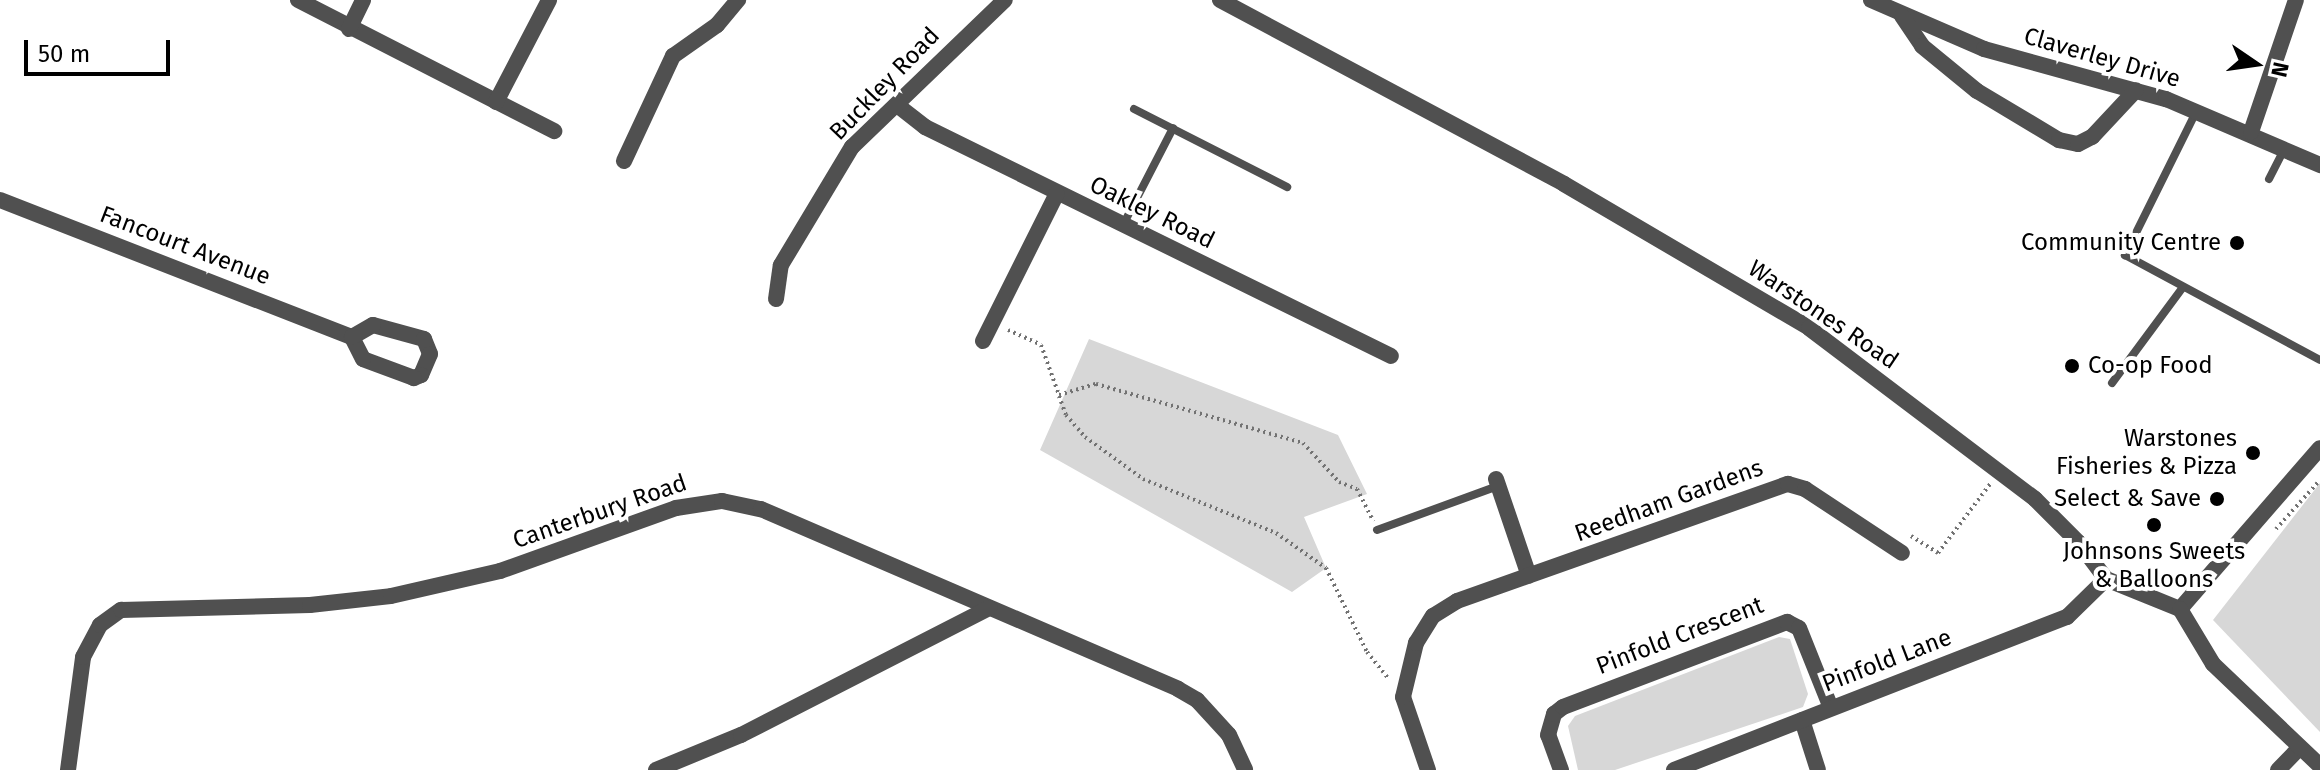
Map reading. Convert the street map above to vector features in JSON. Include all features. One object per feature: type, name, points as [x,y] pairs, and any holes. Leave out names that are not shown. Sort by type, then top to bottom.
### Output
[{"type":"street","points":[[298,0],[349,29],[554,131]]},
{"type":"street","points":[[349,29],[363,0]]},
{"type":"street","points":[[496,102],[549,0]]},
{"type":"street","points":[[624,161],[673,56],[717,25],[738,0]]},
{"type":"street","name":"Buckley Road","points":[[776,299],[781,265],[852,147],[1005,0]]},
{"type":"street","name":"Warstones Road","points":[[1220,0],[1564,184],[1809,328],[1999,472],[2079,543],[2106,579]]},
{"type":"street","name":"Claverley Drive","points":[[1871,0],[1984,49],[2136,90],[2196,111],[2251,132],[2320,165]]},
{"type":"street","points":[[2251,132],[2296,0]]},
{"type":"street","points":[[1902,16],[1922,46],[1977,91],[2059,140],[2078,144],[2092,137],[2136,90]]},
{"type":"street","name":"Oakley Road","points":[[897,105],[925,127],[1391,356]]},
{"type":"street","points":[[983,341],[1057,193]]},
{"type":"street","name":"Fancourt Avenue","points":[[0,200],[352,337]]},
{"type":"street","name":"Fancourt Avenue","points":[[373,325],[424,339],[430,354],[427,367],[414,378],[372,365],[355,350],[352,337],[373,325]]},
{"type":"street","points":[[2180,609],[2320,448]]},
{"type":"street","points":[[1497,483],[1529,576]]},
{"type":"street","name":"Reedham Gardens","points":[[1403,697],[1416,643],[1433,616],[1457,601],[1788,484],[1805,489],[1898,551]]},
{"type":"street","name":"Canterbury Road","points":[[68,770],[83,657],[100,625],[121,610],[310,605],[391,596],[543,559],[698,502],[722,501],[761,509],[1197,700],[1229,735],[1245,770]]},
{"type":"street","points":[[2106,579],[2180,609],[2213,664],[2320,766]]},
{"type":"street","name":"Pinfold Lane","points":[[1674,770],[2067,617],[2106,579]]},
{"type":"street","points":[[656,770],[741,735],[989,608]]},
{"type":"street","name":"Pinfold Crescent","points":[[1561,770],[1548,735],[1554,714],[1563,707],[1787,622],[1799,628],[1831,708]]},
{"type":"street","points":[[1403,697],[1428,770]]},
{"type":"street","points":[[1802,720],[1818,770]]},
{"type":"street","points":[[2278,770],[2299,748]]},
{"type":"lane","points":[[1134,109],[1287,187]]},
{"type":"lane","points":[[2196,111],[2125,255],[2320,360]]},
{"type":"lane","points":[[1123,225],[1173,128]]},
{"type":"lane","points":[[2269,179],[2285,148]]},
{"type":"lane","points":[[2112,383],[2183,287]]},
{"type":"lane","points":[[1377,530],[1497,483]]},
{"type":"path","points":[[991,322],[1041,345],[1066,415],[1085,437],[1143,479],[1276,533],[1326,568],[1367,652],[1403,697]]},
{"type":"path","points":[[1059,395],[1096,384],[1303,443],[1339,482],[1357,489],[1377,530]]},
{"type":"path","points":[[1898,551],[1906,532],[1938,553],[1999,472]]},
{"type":"shaded area","points":[[1089,339],[1338,435],[1367,494],[1304,517],[1326,568],[1292,592],[1040,450]]},
{"type":"shaded area","points":[[2320,483],[2320,732],[2213,620]]},
{"type":"shaded area","points":[[1779,637],[1790,639],[1808,694],[1803,707],[1615,770],[1578,770],[1568,726],[1575,716]]},
{"type":"place","name":"Community Centre","points":[[2237,243]]},
{"type":"place","name":"Co-op Food","points":[[2072,366]]},
{"type":"place","name":"Warstones Fisheries & Pizza","points":[[2253,453]]},
{"type":"place","name":"Select & Save","points":[[2217,499]]},
{"type":"place","name":"Johnsons Sweets & Balloons","points":[[2154,525]]}]
